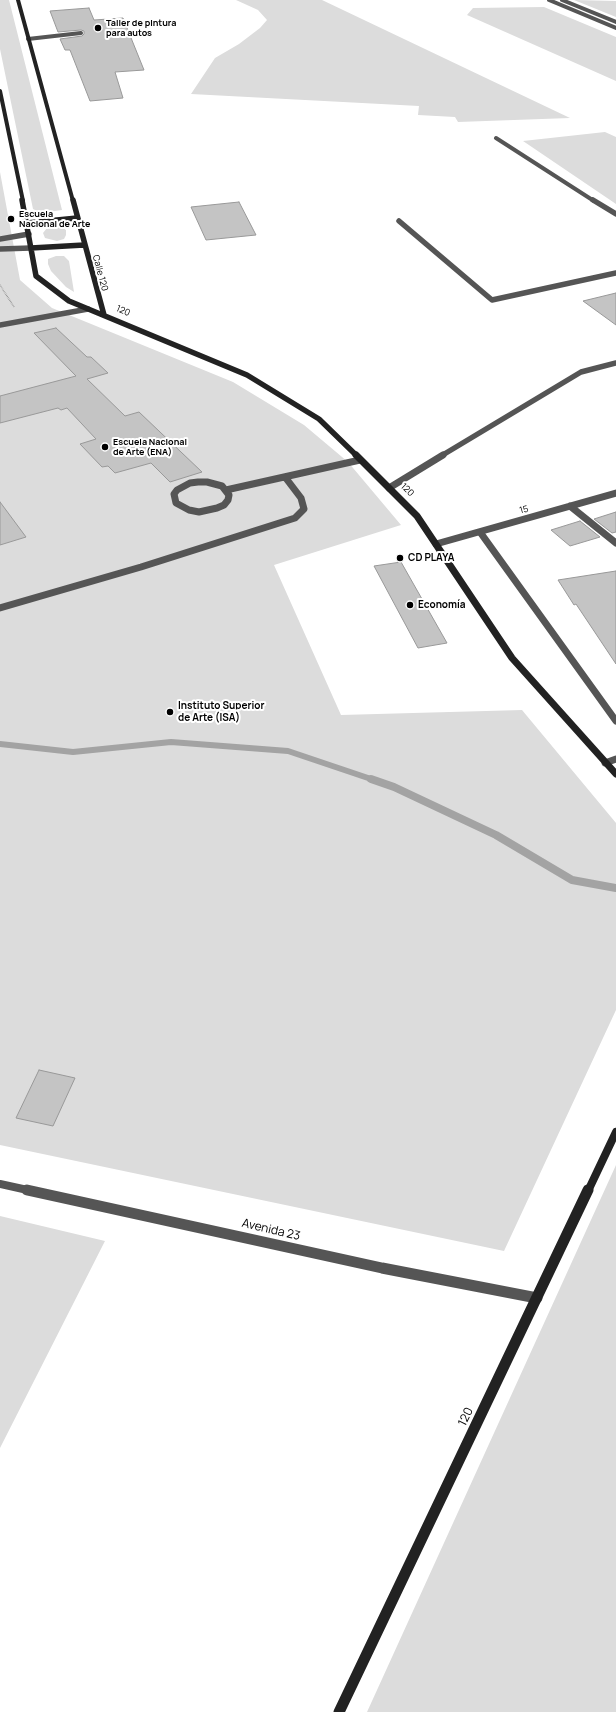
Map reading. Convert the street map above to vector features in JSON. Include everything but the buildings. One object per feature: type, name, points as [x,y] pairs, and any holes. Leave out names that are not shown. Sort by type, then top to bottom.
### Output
[{"type":"main road","name":"Calle 120","points":[[18,0],[104,315]]},
{"type":"main road","points":[[0,91],[27,223],[36,276],[69,301],[104,315]]},
{"type":"main road","points":[[27,223],[77,218]]},
{"type":"main road","points":[[31,248],[84,245]]},
{"type":"main road","name":"120","points":[[104,315],[247,375],[319,419],[417,516],[512,658],[616,774]]},
{"type":"main road","name":"120","points":[[339,1712],[616,1132]]},
{"type":"street","points":[[549,0],[616,28]]},
{"type":"street","points":[[562,0],[616,22]]},
{"type":"street","points":[[28,39],[82,33]]},
{"type":"street","points":[[496,138],[616,214]]},
{"type":"street","points":[[400,221],[492,300],[616,273]]},
{"type":"street","points":[[0,239],[29,234]]},
{"type":"street","points":[[0,249],[31,248]]},
{"type":"street","points":[[0,326],[23,320],[88,309]]},
{"type":"street","points":[[389,488],[581,372],[616,363]]},
{"type":"street","points":[[226,490],[360,460]]},
{"type":"street","points":[[0,608],[141,567],[295,518],[304,509],[301,498],[286,477]]},
{"type":"street","points":[[190,483],[211,483],[222,486],[226,490],[229,495],[228,500],[217,508],[208,511],[181,508],[174,499],[174,494],[177,490],[190,483]]},
{"type":"street","name":"15","points":[[436,544],[616,494]]},
{"type":"street","points":[[570,506],[616,543]]},
{"type":"street","points":[[480,532],[616,721]]},
{"type":"street","points":[[605,763],[616,759]]},
{"type":"street","name":"Avenida 23","points":[[0,1184],[382,1268],[538,1298]]},
{"type":"path","points":[[0,285],[23,320]]},
{"type":"shaded area","points":[[0,0],[9,0],[62,210],[41,213],[33,209],[0,49]]},
{"type":"shaded area","points":[[236,0],[322,0],[570,118],[458,122],[455,117],[418,115],[419,106],[191,94],[215,58],[239,44],[260,28],[267,20],[258,10]]},
{"type":"shaded area","points":[[574,0],[616,1],[616,17]]},
{"type":"shaded area","points":[[544,7],[616,37],[616,81],[467,15],[473,8]]},
{"type":"shaded area","points":[[605,132],[616,137],[616,204],[523,141]]},
{"type":"shaded area","name":"Instituto Superior de Arte (ISA)","points":[[0,172],[20,280],[52,308],[233,382],[304,425],[348,462],[401,525],[274,565],[341,715],[522,710],[616,823],[616,1010],[504,1251],[0,1145]]},
{"type":"shaded area","points":[[60,226],[66,230],[64,239],[57,241],[45,238],[43,233],[47,228]]},
{"type":"shaded area","points":[[56,256],[64,256],[69,261],[74,292],[66,287],[51,271],[48,264],[48,259]]},
{"type":"shaded area","points":[[616,1165],[616,1712],[367,1712]]},
{"type":"shaded area","points":[[0,1216],[105,1241],[0,1448]]},
{"type":"waterway","points":[[0,744],[73,752],[171,742],[288,751],[374,780]]},
{"type":"waterway","points":[[371,779],[394,787],[496,835],[572,880],[616,888]]},
{"type":"place","name":"Taller de pintura para autos","points":[[98,28]]},
{"type":"place","name":"Escuela Nacional de Arte","points":[[11,219]]},
{"type":"place","name":"Escuela Nacional de Arte (ENA)","points":[[105,447]]},
{"type":"place","name":"CD PLAYA","points":[[400,558]]},
{"type":"place","name":"Economía","points":[[410,605]]},
{"type":"place","name":"Instituto Superior de Arte (ISA)","points":[[170,712]]}]
